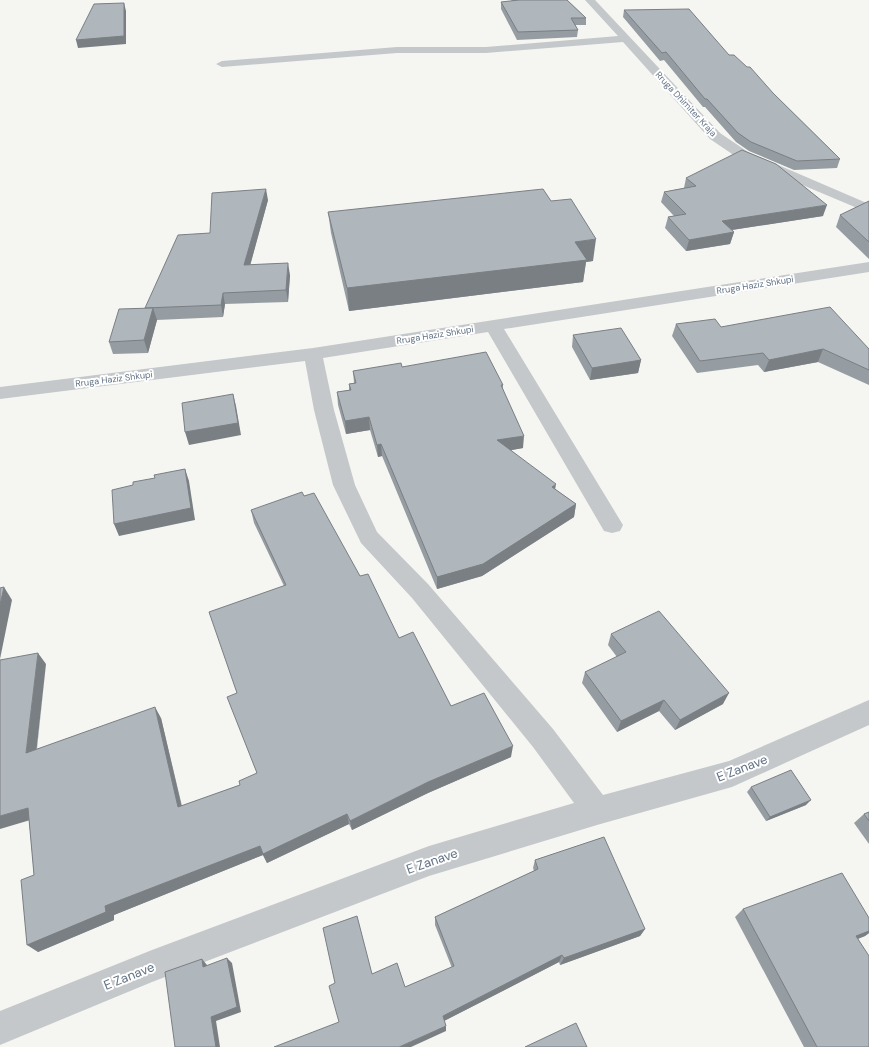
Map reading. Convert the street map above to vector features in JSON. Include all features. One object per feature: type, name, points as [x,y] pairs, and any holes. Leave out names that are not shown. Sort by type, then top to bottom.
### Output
[{"type":"street","name":"Rruga Dhimiter Kraja","points":[[590,0],[715,136],[743,155],[869,209]]},
{"type":"street","points":[[222,64],[397,50],[486,50],[625,39]]},
{"type":"street","name":"Rruga Haziz Shkupi","points":[[0,393],[313,354],[869,267]]},
{"type":"street","points":[[494,326],[612,525]]},
{"type":"street","points":[[313,354],[324,410],[344,485],[368,537],[420,591],[543,738],[597,811]]},
{"type":"street","name":"E Zanave","points":[[0,1028],[152,966],[429,861],[597,811],[732,774],[869,712]]},
{"type":"building","points":[[519,0],[567,0],[586,18],[571,18],[578,30],[518,32],[501,2]]},
{"type":"building","points":[[124,3],[124,36],[76,40],[94,4]]},
{"type":"building","points":[[689,9],[729,55],[734,55],[747,67],[750,67],[773,93],[840,159],[797,161],[751,142],[738,133],[707,99],[705,99],[666,52],[662,53],[624,10]]},
{"type":"building","points":[[742,150],[776,164],[827,205],[722,221],[734,232],[689,240],[668,217],[686,214],[664,192],[696,186],[686,178]]},
{"type":"building","points":[[266,189],[244,265],[288,263],[286,290],[223,293],[221,305],[145,308],[178,235],[210,233],[212,193]]},
{"type":"building","points":[[543,189],[551,201],[571,199],[596,239],[575,242],[587,260],[347,288],[328,212]]},
{"type":"building","points":[[869,201],[869,242],[840,215]]},
{"type":"building","points":[[830,307],[869,349],[869,370],[823,349],[769,360],[763,353],[700,361],[676,324],[715,319],[721,327]]},
{"type":"building","points":[[153,308],[144,340],[109,342],[119,309]]},
{"type":"building","points":[[621,328],[641,360],[592,368],[573,335]]},
{"type":"building","points":[[486,352],[503,385],[501,385],[524,436],[497,440],[556,484],[552,487],[576,504],[483,564],[437,577],[381,444],[377,445],[369,417],[345,421],[337,392],[351,390],[349,384],[356,383],[353,371],[401,363],[402,367]]},
{"type":"building","points":[[233,394],[238,423],[185,432],[182,403]]},
{"type":"building","points":[[185,469],[191,508],[114,524],[112,490],[133,485],[133,482],[155,478],[154,475]]},
{"type":"building","points":[[302,492],[304,496],[314,493],[360,576],[368,574],[399,638],[413,632],[451,706],[484,693],[513,746],[428,782],[350,821],[347,814],[263,854],[260,846],[105,906],[106,912],[27,945],[21,880],[34,875],[28,808],[0,816],[0,660],[38,653],[26,753],[155,707],[178,807],[240,785],[239,781],[257,773],[227,697],[237,693],[209,612],[286,585],[251,510]]},
{"type":"building","points":[[4,587],[0,605],[0,588]]},
{"type":"building","points":[[659,611],[729,693],[680,720],[664,700],[621,721],[585,672],[626,652],[611,634]]},
{"type":"building","points":[[791,770],[811,800],[770,817],[751,787]]},
{"type":"building","points":[[869,812],[869,821],[864,814]]},
{"type":"building","points":[[604,837],[645,929],[564,958],[562,955],[443,1016],[446,1026],[399,1047],[274,1047],[339,1022],[329,986],[335,983],[323,928],[357,916],[372,974],[397,963],[405,987],[454,966],[435,917],[538,869],[535,860]]},
{"type":"building","points":[[842,873],[869,918],[869,931],[856,936],[869,956],[869,1047],[817,1047],[743,909]]},
{"type":"building","points":[[227,958],[237,1007],[211,1017],[216,1047],[175,1047],[165,972],[202,959],[203,967]]},
{"type":"building","points":[[576,1023],[587,1047],[525,1047]]}]
